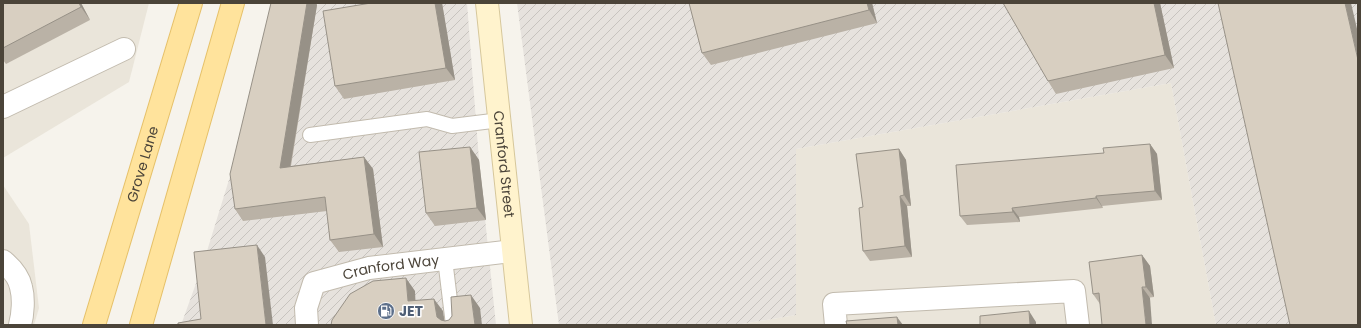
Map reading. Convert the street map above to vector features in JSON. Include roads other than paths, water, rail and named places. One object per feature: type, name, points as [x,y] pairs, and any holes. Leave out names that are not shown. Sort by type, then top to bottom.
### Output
[{"type":"main road","name":"Grove Lane","points":[[94,325],[191,3]]},
{"type":"main road","points":[[141,325],[233,3]]},
{"type":"main road","name":"Cranford Street","points":[[487,3],[521,325]]},
{"type":"street","points":[[3,107],[124,49]]},
{"type":"street","name":"Cranford Way","points":[[307,325],[306,308],[314,283],[368,268],[512,251]]},
{"type":"street","points":[[3,260],[12,270],[21,286],[22,316],[20,325]]},
{"type":"street","points":[[836,325],[834,304],[1074,291],[1078,325]]},
{"type":"lane","points":[[310,135],[427,119],[452,126],[500,120]]},
{"type":"lane","points":[[445,259],[453,325]]},
{"type":"place","name":"JET","points":[[386,311]]}]
